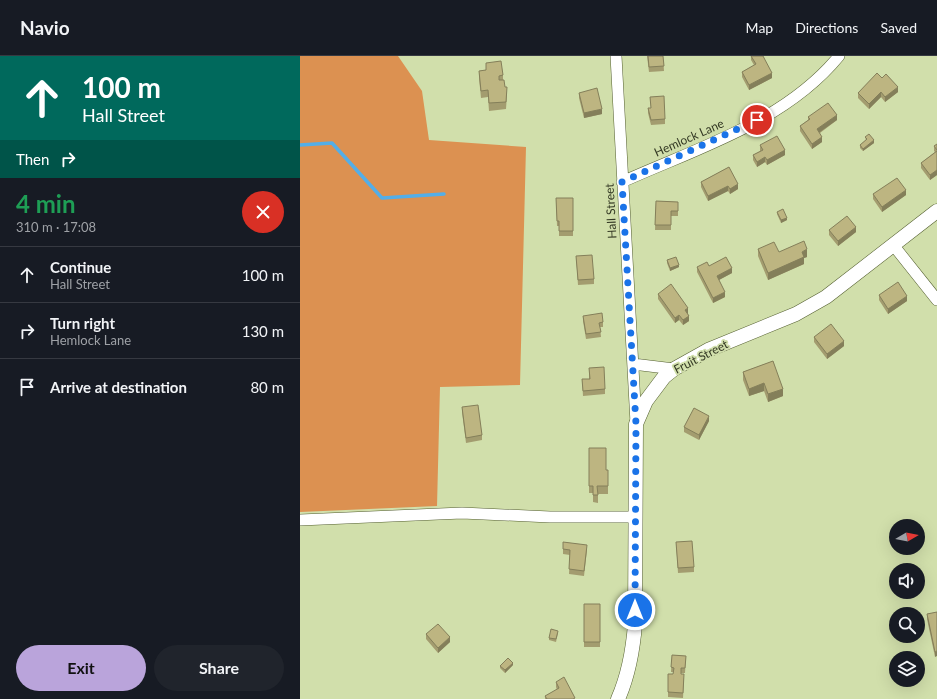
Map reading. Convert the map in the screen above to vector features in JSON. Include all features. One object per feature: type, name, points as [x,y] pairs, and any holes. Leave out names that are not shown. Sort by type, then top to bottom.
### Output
[{"type":"street","name":"Hall Street","points":[[616,56],[636,424]]},
{"type":"street","name":"Hemlock Lane","points":[[622,182],[699,148],[770,114],[803,91],[839,56]]},
{"type":"street","name":"Fruit Street","points":[[618,699],[624,685],[633,652],[635,624],[636,424],[646,401],[664,377],[674,369],[708,350],[790,317],[826,297],[894,246],[937,211]]},
{"type":"street","points":[[894,246],[937,300]]},
{"type":"street","points":[[633,364],[674,369]]},
{"type":"street","points":[[300,520],[462,513],[550,517],[636,517]]},
{"type":"shaded area","points":[[300,56],[398,56],[422,91],[429,140],[526,147],[520,385],[440,387],[437,506],[300,512]]},
{"type":"building","points":[[648,56],[663,56],[664,66],[649,67]]},
{"type":"building","points":[[751,56],[763,56],[772,73],[749,85],[742,72],[756,64]]},
{"type":"building","points":[[501,61],[503,75],[499,76],[499,80],[504,80],[505,87],[507,87],[506,102],[489,103],[488,90],[481,91],[479,71],[486,70],[486,63]]},
{"type":"building","points":[[877,73],[882,78],[886,74],[898,87],[885,97],[881,92],[869,104],[858,93]]},
{"type":"building","points":[[597,88],[602,109],[584,113],[579,93]]},
{"type":"building","points":[[664,96],[665,119],[651,120],[648,108],[651,108],[650,97]]},
{"type":"building","points":[[828,103],[837,115],[817,129],[822,137],[812,144],[800,126],[810,119],[808,117]]},
{"type":"building","points":[[869,134],[874,140],[863,149],[860,145],[867,139],[865,137]]},
{"type":"building","points":[[777,136],[785,150],[767,160],[765,157],[757,162],[753,155],[763,150],[760,145]]},
{"type":"building","points":[[937,151],[937,170],[930,175],[921,163]]},
{"type":"building","points":[[729,167],[738,184],[730,189],[728,186],[708,196],[701,182]]},
{"type":"building","points":[[897,178],[906,190],[882,207],[873,194]]},
{"type":"building","points":[[556,198],[573,198],[573,231],[559,231]]},
{"type":"building","points":[[656,201],[678,202],[678,211],[671,211],[671,225],[655,225]]},
{"type":"building","points":[[783,209],[787,218],[781,220],[777,212]]},
{"type":"building","points":[[847,216],[856,227],[838,241],[829,230]]},
{"type":"building","points":[[804,241],[807,249],[802,252],[804,257],[768,273],[758,249],[774,242],[779,252]]},
{"type":"building","points":[[592,255],[594,279],[578,280],[576,256]]},
{"type":"building","points":[[676,257],[679,265],[670,268],[667,260]]},
{"type":"building","points":[[726,257],[732,268],[717,276],[725,292],[713,298],[697,267],[707,262],[709,266]]},
{"type":"building","points":[[898,282],[907,296],[888,309],[879,295]]},
{"type":"building","points":[[671,284],[688,308],[685,310],[689,316],[683,320],[679,315],[675,318],[658,294]]},
{"type":"building","points":[[602,313],[603,322],[599,323],[601,332],[586,334],[583,316]]},
{"type":"building","points":[[831,324],[844,341],[827,354],[814,337]]},
{"type":"building","points":[[773,361],[783,389],[768,394],[764,383],[749,389],[743,372]]},
{"type":"building","points":[[604,367],[605,389],[583,391],[582,379],[590,379],[589,368]]},
{"type":"building","points":[[478,405],[482,435],[466,438],[462,407]]},
{"type":"building","points":[[694,408],[709,416],[699,435],[684,427]]},
{"type":"building","points":[[589,448],[606,448],[608,486],[597,486],[598,495],[593,495],[593,486],[589,486]]},
{"type":"building","points":[[692,541],[694,567],[678,568],[676,542]]},
{"type":"building","points":[[563,542],[587,545],[584,571],[569,569],[570,550],[563,549]]},
{"type":"building","points":[[584,604],[600,604],[600,642],[584,642]]},
{"type":"building","points":[[937,612],[937,651],[935,652],[927,614]]},
{"type":"building","points":[[438,624],[450,637],[438,648],[426,634]]},
{"type":"building","points":[[551,629],[558,631],[556,639],[549,638]]},
{"type":"building","points":[[672,655],[686,656],[685,668],[681,668],[681,674],[684,674],[683,693],[668,692],[668,674],[673,674],[674,668],[671,667]]},
{"type":"building","points":[[508,658],[513,663],[505,670],[500,666]]},
{"type":"building","points":[[564,677],[575,698],[547,699],[545,696],[559,688],[556,682]]},
{"type":"waterway","points":[[300,145],[332,143],[382,198],[444,194]]},
{"type":"route","points":[[635,610],[636,424],[622,182],[685,155],[757,120]]}]
